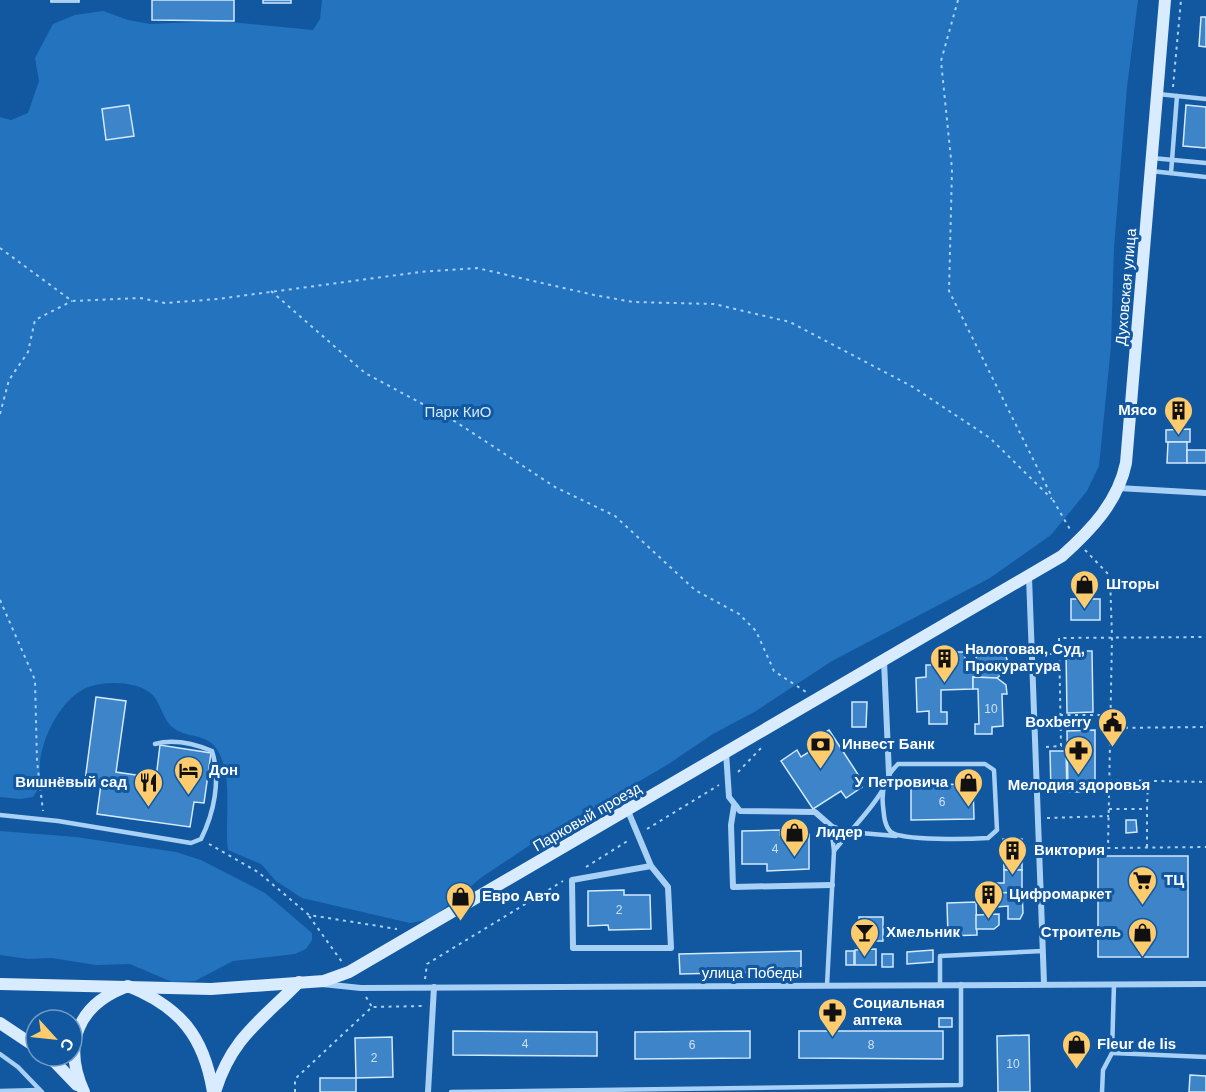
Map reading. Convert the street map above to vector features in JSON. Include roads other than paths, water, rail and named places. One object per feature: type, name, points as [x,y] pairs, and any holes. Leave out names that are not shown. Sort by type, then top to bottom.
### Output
[{"type":"street","name":"Духовская улица","points":[[1118,488],[1127,455],[1165,0]]},
{"type":"street","points":[[1118,488],[1206,494]]},
{"type":"street","name":"Парковый проезд","points":[[0,984],[211,989],[324,981],[349,972],[1029,577],[1062,556],[1078,542],[1098,521],[1118,488]]},
{"type":"street","points":[[1029,577],[1044,983]]},
{"type":"street","points":[[884,661],[889,774]]},
{"type":"street","points":[[726,752],[729,797],[740,811],[815,812],[831,826]]},
{"type":"street","points":[[734,806],[731,825],[733,887],[832,885]]},
{"type":"street","points":[[628,811],[651,866],[668,887],[671,948],[573,948],[572,880],[651,866]]},
{"type":"street","points":[[214,1092],[223,1068],[238,1042],[251,1026],[299,982]]},
{"type":"street","name":"улица Победы","points":[[299,982],[386,988],[1206,984]]},
{"type":"street","points":[[84,1092],[73,1062],[76,1037],[86,1015],[102,998],[128,986],[161,1000],[183,1021],[202,1054],[214,1092]]},
{"type":"street","points":[[428,1092],[434,987]]},
{"type":"street","points":[[0,1023],[24,1039]]},
{"type":"street","points":[[61,1068],[84,1092]]},
{"type":"lane","points":[[1158,93],[1206,99]]},
{"type":"lane","points":[[1171,173],[1178,96]]},
{"type":"lane","points":[[1152,165],[1172,160],[1206,164]]},
{"type":"lane","points":[[1152,165],[1171,173],[1206,177]]},
{"type":"lane","points":[[0,815],[191,843],[201,839],[208,825],[216,785],[218,769],[212,751],[199,746],[166,741],[155,744]]},
{"type":"lane","points":[[827,985],[834,851],[831,826],[849,832],[902,837],[988,838],[997,830],[994,770],[985,764],[898,764],[889,774],[882,791],[866,816],[849,832],[834,851]]},
{"type":"lane","points":[[882,791],[885,820],[890,831],[902,837]]},
{"type":"lane","points":[[940,984],[940,956],[1043,951]]},
{"type":"lane","points":[[451,1092],[961,1085],[961,984]]},
{"type":"lane","points":[[1102,1092],[1103,1070],[1112,1053],[1114,984]]},
{"type":"lane","points":[[1112,1053],[1206,1057]]},
{"type":"lane","points":[[0,1054],[18,1067],[41,1091]]},
{"type":"lane","points":[[0,1091],[41,1091]]},
{"type":"place","name":"Мясо","points":[[1178,436]]},
{"type":"place","name":"Шторы","points":[[1085,610]]},
{"type":"place","name":"Налоговая, Суд, Прокуратура","points":[[944,684]]},
{"type":"place","name":"Boxberry","points":[[1112,748]]},
{"type":"place","name":"Инвест Банк","points":[[821,770]]},
{"type":"place","name":"Мелодия здоровья","points":[[1079,776]]},
{"type":"place","name":"Дон","points":[[188,796]]},
{"type":"place","name":"Вишнёвый сад","points":[[148,808]]},
{"type":"place","name":"У Петровича","points":[[969,808]]},
{"type":"place","name":"Лидер","points":[[795,858]]},
{"type":"place","name":"Виктория","points":[[1013,876]]},
{"type":"place","name":"ТЦ","points":[[1143,906]]},
{"type":"place","name":"Цифромаркет","points":[[988,920]]},
{"type":"place","name":"Евро Авто","points":[[461,922]]},
{"type":"place","name":"Хмельник","points":[[865,958]]},
{"type":"place","name":"Строитель","points":[[1142,958]]},
{"type":"place","name":"Социальная аптека","points":[[832,1038]]},
{"type":"place","name":"Fleur de lis","points":[[1076,1070]]},
{"type":"park label","name":"Парк КиО","points":[[458,412]]}]
